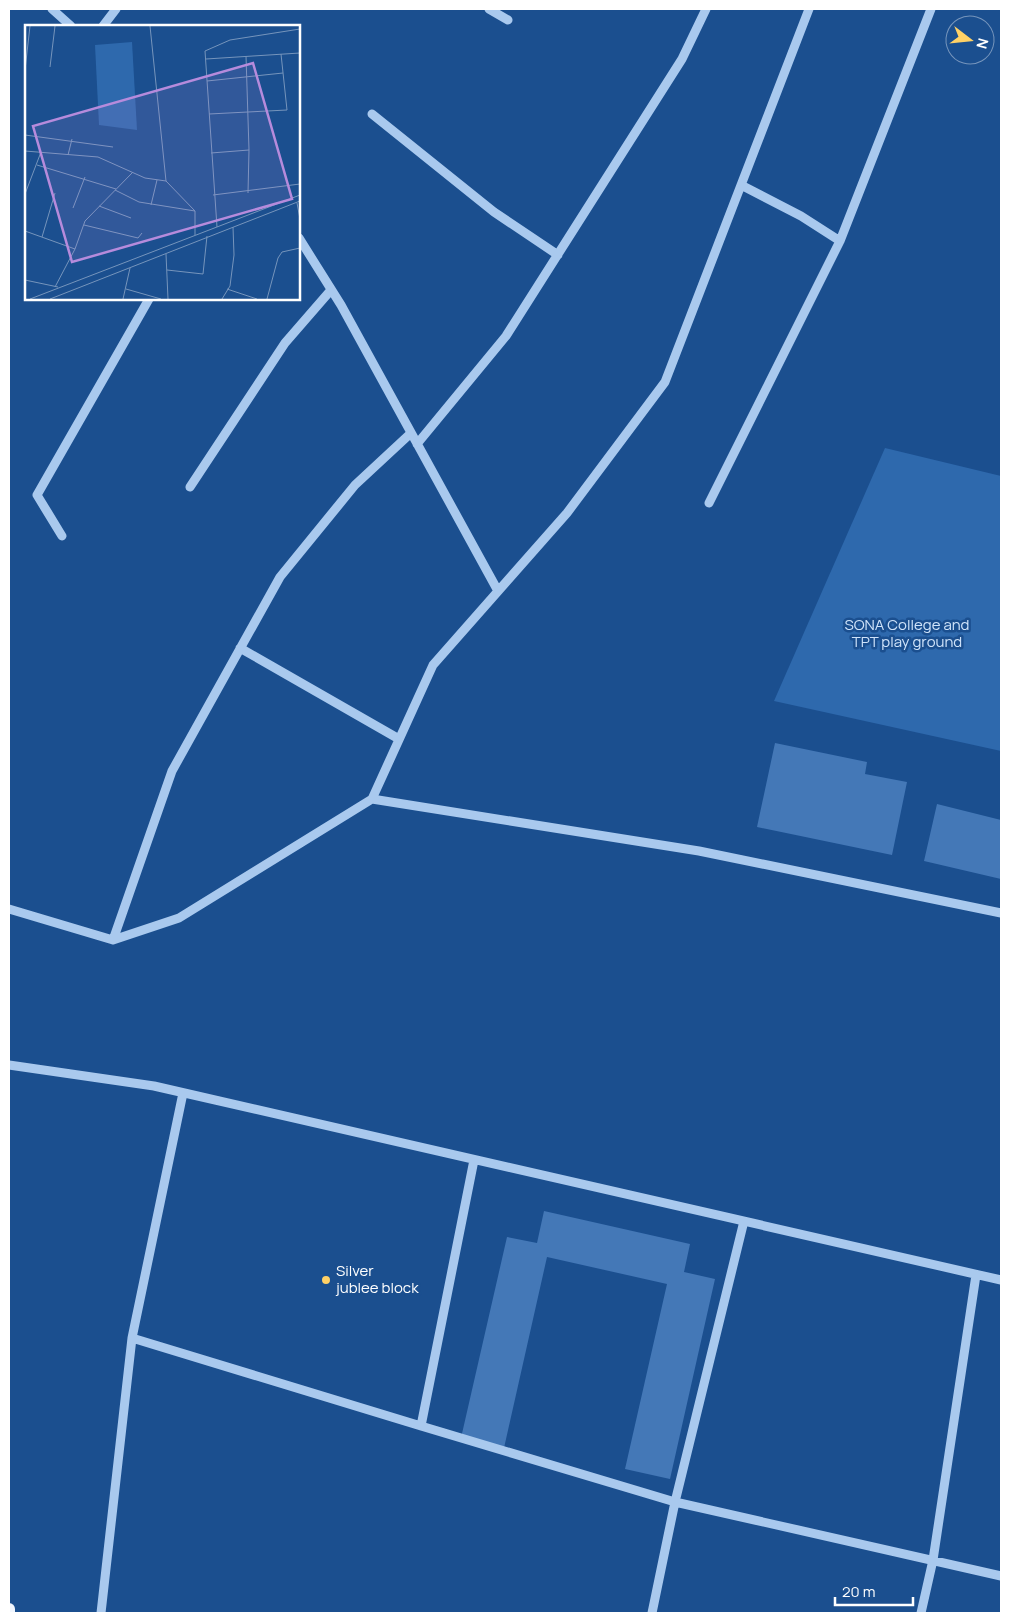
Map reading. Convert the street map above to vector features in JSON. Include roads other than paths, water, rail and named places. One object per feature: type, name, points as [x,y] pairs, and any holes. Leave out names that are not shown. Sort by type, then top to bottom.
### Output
[{"type":"street","points":[[52,9],[70,25]]},
{"type":"street","points":[[104,25],[116,9]]},
{"type":"street","points":[[489,9],[508,20]]},
{"type":"street","points":[[417,444],[506,336],[682,59],[706,9]]},
{"type":"street","points":[[9,909],[113,940],[179,918],[372,799],[433,665],[567,513],[665,382],[810,9]]},
{"type":"street","points":[[709,503],[840,241],[930,9]]},
{"type":"street","points":[[372,114],[494,212],[558,254]]},
{"type":"street","points":[[741,185],[801,216],[840,241]]},
{"type":"street","points":[[300,240],[332,290],[498,591]]},
{"type":"street","points":[[190,487],[285,343],[332,290]]},
{"type":"street","points":[[62,536],[37,495],[147,300]]},
{"type":"street","points":[[113,940],[172,771],[280,576],[355,485],[411,433]]},
{"type":"street","points":[[240,648],[399,739]]},
{"type":"street","points":[[372,799],[699,851],[1001,913]]},
{"type":"street","points":[[9,1065],[154,1086],[1001,1280]]},
{"type":"street","points":[[100,1613],[132,1338],[183,1093]]},
{"type":"street","points":[[421,1426],[474,1160]]},
{"type":"street","points":[[652,1613],[675,1502],[744,1221]]},
{"type":"street","points":[[921,1613],[932,1560],[976,1275]]},
{"type":"street","points":[[132,1338],[675,1502],[1001,1576]]},
{"type":"place","name":"Silver jublee block","points":[[326,1280]]},
{"type":"park label","name":"SONA College and TPT play ground","points":[[907,634]]}]
